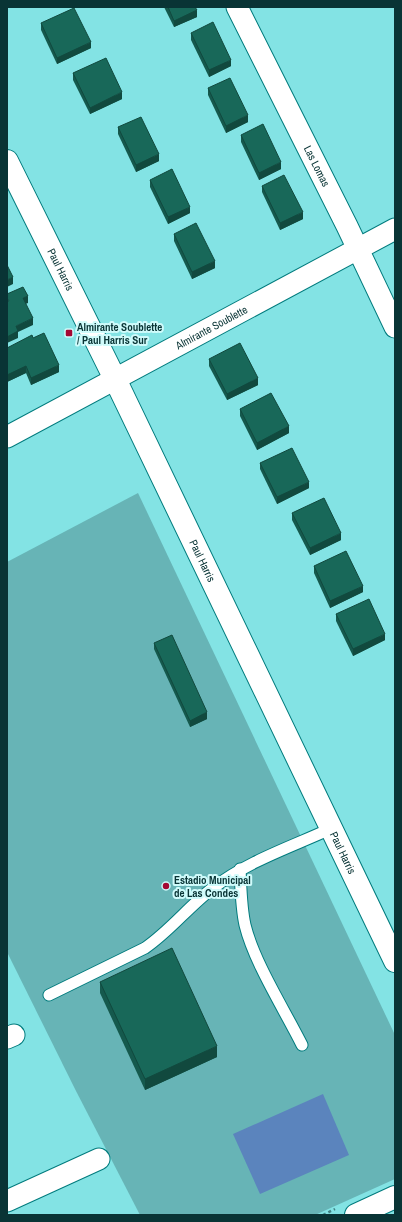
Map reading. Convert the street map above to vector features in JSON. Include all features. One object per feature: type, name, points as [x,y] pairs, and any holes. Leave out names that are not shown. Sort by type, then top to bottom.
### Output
[{"type":"street","name":"Las Lomas","points":[[237,7],[358,249],[395,327]]},
{"type":"street","name":"Paul Harris","points":[[7,161],[115,379],[395,962]]},
{"type":"street","name":"Almirante Soublette","points":[[7,437],[395,229]]},
{"type":"street","points":[[7,1201],[99,1159]]},
{"type":"street","points":[[356,1215],[395,1197]]},
{"type":"lane","points":[[49,995],[145,948],[156,940],[213,888],[240,869],[330,829]]},
{"type":"lane","points":[[240,869],[241,899],[247,932],[255,952],[302,1045]]},
{"type":"shaded area","name":"Estadio Municipal de Las Condes","points":[[138,493],[395,1035],[395,1179],[315,1215],[140,1215],[7,952],[7,562]]},
{"type":"shaded area","points":[[323,1094],[349,1155],[260,1194],[233,1134]]},
{"type":"building","points":[[168,7],[195,7],[197,10],[174,21]]},
{"type":"building","points":[[74,8],[91,42],[57,58],[41,23]]},
{"type":"building","points":[[213,22],[231,60],[209,70],[191,33]]},
{"type":"building","points":[[106,58],[122,92],[90,108],[73,73]]},
{"type":"building","points":[[230,78],[248,115],[226,126],[208,88]]},
{"type":"building","points":[[141,117],[159,154],[136,165],[118,127]]},
{"type":"building","points":[[263,124],[281,162],[259,173],[241,135]]},
{"type":"building","points":[[172,169],[190,207],[168,217],[150,180]]},
{"type":"building","points":[[284,175],[303,212],[280,223],[262,186]]},
{"type":"building","points":[[196,223],[215,261],[192,272],[174,234]]},
{"type":"building","points":[[7,265],[13,277],[7,280]]},
{"type":"building","points":[[23,287],[28,296],[23,298],[33,318],[16,326],[18,331],[7,337],[7,302],[9,301],[7,294]]},
{"type":"building","points":[[44,333],[59,365],[31,378],[26,366],[7,375],[7,348],[32,335],[33,338]]},
{"type":"building","points":[[240,343],[258,378],[227,394],[209,359]]},
{"type":"building","points":[[271,393],[289,426],[257,443],[240,409]]},
{"type":"building","points":[[292,448],[309,482],[277,497],[260,463]]},
{"type":"building","points":[[324,498],[341,533],[310,548],[292,513]]},
{"type":"building","points":[[346,551],[363,586],[330,601],[314,566]]},
{"type":"building","points":[[369,599],[385,634],[353,649],[336,614]]},
{"type":"building","points":[[172,635],[207,712],[190,721],[154,643]]},
{"type":"building","points":[[172,948],[217,1046],[145,1079],[100,982]]},
{"type":"place","name":"Almirante Soublette / Paul Harris Sur","points":[[69,333]]},
{"type":"place","name":"Estadio Municipal de Las Condes","points":[[166,886]]}]
